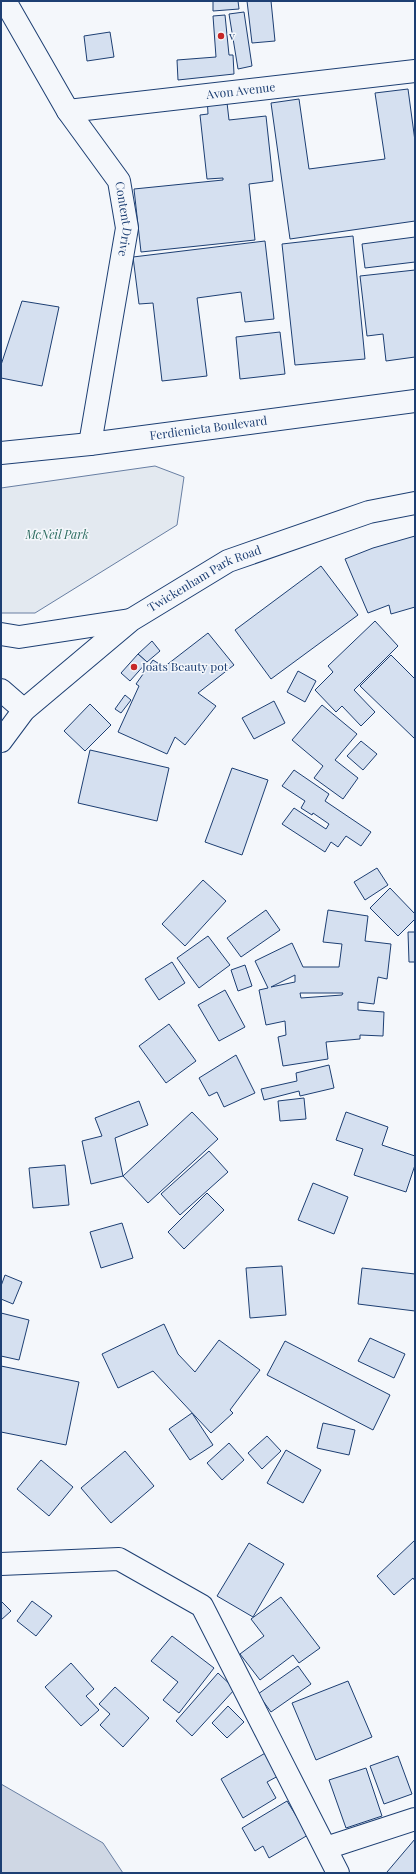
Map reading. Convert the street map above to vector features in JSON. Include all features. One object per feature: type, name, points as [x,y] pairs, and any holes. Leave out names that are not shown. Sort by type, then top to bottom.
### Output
[{"type":"street","name":"Content Drive","points":[[5,1],[68,111],[119,181],[127,228],[90,444]]},
{"type":"street","name":"Avon Avenue","points":[[68,111],[415,71]]},
{"type":"street","name":"Ferdienieta Boulevard","points":[[1,453],[90,444],[415,402]]},
{"type":"street","name":"Twickenham Park Road","points":[[1,741],[24,710],[130,620],[228,561],[369,512],[415,503]]},
{"type":"street","points":[[1,634],[19,637],[130,620]]},
{"type":"street","points":[[1,690],[24,710]]},
{"type":"street","points":[[1,1564],[119,1559],[202,1606],[338,1873]]},
{"type":"street","points":[[326,1848],[415,1819]]},
{"type":"green space","name":"McNeil Park","points":[[155,466],[184,477],[177,525],[35,613],[1,613],[1,488]]},
{"type":"shaded area","points":[[1,1784],[103,1843],[123,1873],[1,1873]]},
{"type":"building","name":"v","points":[[213,1],[238,1],[239,9],[213,11]]},
{"type":"building","name":"v","points":[[247,1],[271,1],[275,41],[252,43]]},
{"type":"building","points":[[244,12],[252,66],[238,69],[229,14]]},
{"type":"building","name":"v","points":[[225,15],[229,55],[233,55],[234,74],[178,80],[177,60],[216,57],[213,16]]},
{"type":"building","points":[[110,32],[114,57],[87,61],[84,36]]},
{"type":"building","points":[[408,89],[415,141],[415,221],[290,239],[271,103],[299,99],[309,169],[385,159],[375,93]]},
{"type":"building","points":[[226,94],[229,120],[266,116],[273,181],[249,184],[255,240],[141,252],[134,189],[223,180],[223,178],[207,179],[200,115],[208,114],[207,96]]},
{"type":"building","points":[[353,236],[365,359],[295,365],[282,244]]},
{"type":"building","points":[[415,237],[415,262],[365,268],[362,244]]},
{"type":"building","points":[[265,241],[274,319],[245,322],[241,292],[197,298],[207,376],[162,381],[153,303],[139,304],[133,257]]},
{"type":"building","points":[[415,270],[415,357],[386,361],[383,334],[367,336],[360,276]]},
{"type":"building","points":[[22,301],[59,307],[42,386],[1,378],[1,365]]},
{"type":"building","points":[[280,332],[285,374],[240,379],[236,337]]},
{"type":"building","points":[[415,536],[415,607],[391,614],[389,605],[368,613],[345,559],[373,548]]},
{"type":"building","points":[[321,566],[358,615],[271,679],[235,630]]},
{"type":"building","points":[[375,621],[398,646],[354,690],[375,712],[361,726],[342,706],[336,712],[315,690],[333,672],[328,666]]},
{"type":"building","points":[[208,633],[234,665],[198,693],[216,706],[185,745],[175,737],[167,754],[118,732],[139,686],[136,684],[153,660],[164,667]]},
{"type":"building","points":[[152,641],[160,651],[147,662],[138,654]]},
{"type":"building","name":"Joats Beauty pot","points":[[138,654],[147,662],[130,681],[121,673]]},
{"type":"building","points":[[391,655],[415,679],[415,739],[360,686]]},
{"type":"building","points":[[298,671],[316,681],[305,702],[287,692]]},
{"type":"building","points":[[125,695],[131,700],[121,713],[115,709]]},
{"type":"building","points":[[274,701],[285,723],[254,739],[242,718]]},
{"type":"building","points":[[90,704],[111,725],[85,751],[64,731]]},
{"type":"building","points":[[322,705],[357,734],[335,760],[358,778],[343,799],[314,778],[323,766],[292,740]]},
{"type":"building","points":[[361,741],[377,754],[363,770],[347,756]]},
{"type":"building","points":[[90,750],[169,768],[157,821],[78,803]]},
{"type":"building","points":[[232,768],[268,780],[242,855],[205,842]]},
{"type":"building","points":[[294,770],[329,794],[325,801],[371,832],[361,846],[346,836],[338,847],[331,842],[325,852],[282,824],[294,808],[326,829],[329,824],[313,813],[312,815],[301,808],[305,801],[282,786]]},
{"type":"building","points":[[377,868],[388,885],[365,900],[354,882]]},
{"type":"building","points":[[203,880],[226,901],[185,946],[162,924]]},
{"type":"building","points":[[390,888],[415,914],[415,919],[398,936],[370,908]]},
{"type":"building","points":[[266,910],[280,930],[241,957],[227,938]]},
{"type":"building","points":[[328,910],[368,916],[365,941],[391,944],[387,979],[378,977],[374,1004],[358,1002],[358,1010],[384,1012],[383,1036],[360,1035],[360,1039],[326,1042],[328,1059],[283,1066],[278,1037],[286,1035],[285,1021],[266,1025],[259,990],[268,988],[255,961],[292,943],[303,967],[339,967],[342,944],[323,942]],"holes":[[[295,975],[295,982],[271,987]],[[300,993],[343,993],[342,995],[301,998]]]},
{"type":"building","points":[[408,932],[415,932],[415,962],[409,962]]},
{"type":"building","points":[[208,936],[230,965],[199,988],[177,958]]},
{"type":"building","points":[[172,962],[185,983],[159,1000],[145,979]]},
{"type":"building","points":[[245,965],[252,986],[238,991],[231,970]]},
{"type":"building","points":[[225,990],[245,1027],[219,1041],[198,1005]]},
{"type":"building","points":[[169,1024],[196,1061],[166,1083],[139,1046]]},
{"type":"building","points":[[236,1055],[255,1093],[224,1107],[217,1092],[209,1096],[199,1078]]},
{"type":"building","points":[[329,1065],[334,1088],[300,1096],[299,1091],[264,1100],[261,1089],[297,1081],[296,1073]]},
{"type":"building","points":[[304,1098],[306,1119],[280,1121],[278,1101]]},
{"type":"building","points":[[139,1101],[148,1125],[115,1138],[123,1176],[91,1184],[82,1141],[102,1136],[95,1118]]},
{"type":"building","points":[[192,1112],[218,1139],[148,1203],[123,1176]]},
{"type":"building","points":[[346,1112],[388,1127],[382,1145],[415,1156],[415,1165],[406,1192],[354,1175],[363,1149],[336,1140]]},
{"type":"building","points":[[209,1151],[228,1172],[180,1215],[161,1194]]},
{"type":"building","points":[[65,1165],[69,1205],[33,1208],[29,1168]]},
{"type":"building","points":[[313,1183],[348,1197],[334,1234],[298,1220]]},
{"type":"building","points":[[207,1193],[224,1210],[184,1249],[168,1232]]},
{"type":"building","points":[[122,1223],[133,1258],[101,1268],[90,1232]]},
{"type":"building","points":[[282,1266],[286,1315],[250,1318],[246,1268]]},
{"type":"building","points":[[362,1268],[415,1274],[415,1311],[358,1304]]},
{"type":"building","points":[[5,1275],[22,1282],[13,1304],[1,1299],[1,1286]]},
{"type":"building","points":[[1,1313],[29,1320],[19,1360],[1,1356]]},
{"type":"building","points":[[164,1324],[178,1354],[195,1372],[219,1340],[260,1370],[230,1410],[233,1413],[211,1433],[153,1371],[118,1388],[102,1354]]},
{"type":"building","points":[[370,1338],[405,1354],[394,1378],[358,1361]]},
{"type":"building","points":[[285,1341],[390,1395],[373,1430],[267,1375]]},
{"type":"building","points":[[1,1366],[79,1382],[66,1445],[1,1432]]},
{"type":"building","points":[[192,1413],[213,1445],[190,1460],[169,1429]]},
{"type":"building","points":[[323,1423],[355,1430],[349,1455],[317,1448]]},
{"type":"building","points":[[267,1436],[281,1451],[262,1469],[248,1453]]},
{"type":"building","points":[[229,1443],[244,1460],[222,1480],[207,1463]]},
{"type":"building","points":[[286,1450],[321,1470],[303,1503],[267,1483]]},
{"type":"building","points":[[125,1451],[154,1486],[111,1523],[81,1488]]},
{"type":"building","points":[[41,1460],[73,1487],[49,1516],[17,1489]]},
{"type":"building","points":[[415,1540],[415,1581],[413,1578],[394,1595],[377,1576]]},
{"type":"building","points":[[249,1543],[284,1564],[253,1617],[217,1596]]},
{"type":"building","points":[[281,1597],[320,1648],[299,1663],[293,1655],[260,1680],[240,1654],[264,1636],[251,1619]]},
{"type":"building","points":[[1,1601],[11,1611],[1,1620]]},
{"type":"building","points":[[32,1601],[52,1616],[36,1636],[17,1621]]},
{"type":"building","points":[[172,1636],[214,1668],[179,1713],[163,1700],[178,1682],[151,1661]]},
{"type":"building","points":[[71,1663],[94,1689],[86,1696],[99,1710],[81,1726],[45,1687]]},
{"type":"building","points":[[298,1666],[311,1684],[271,1712],[258,1694]]},
{"type":"building","points":[[218,1673],[235,1689],[192,1736],[176,1721]]},
{"type":"building","points":[[348,1681],[372,1737],[316,1760],[292,1703]]},
{"type":"building","points":[[115,1687],[149,1718],[123,1747],[100,1725],[110,1714],[99,1704]]},
{"type":"building","points":[[228,1706],[244,1722],[227,1738],[212,1723]]},
{"type":"building","points":[[267,1752],[280,1775],[267,1782],[276,1798],[243,1818],[221,1779]]},
{"type":"building","points":[[398,1756],[412,1794],[384,1804],[370,1766]]},
{"type":"building","points":[[366,1768],[382,1816],[346,1828],[329,1780]]},
{"type":"building","points":[[287,1801],[308,1835],[269,1858],[263,1846],[255,1851],[242,1828]]},
{"type":"building","points":[[415,1839],[415,1873],[388,1873],[387,1872]]},
{"type":"place","name":"v","points":[[221,36]]},
{"type":"place","name":"Joats Beauty pot","points":[[134,667]]}]
